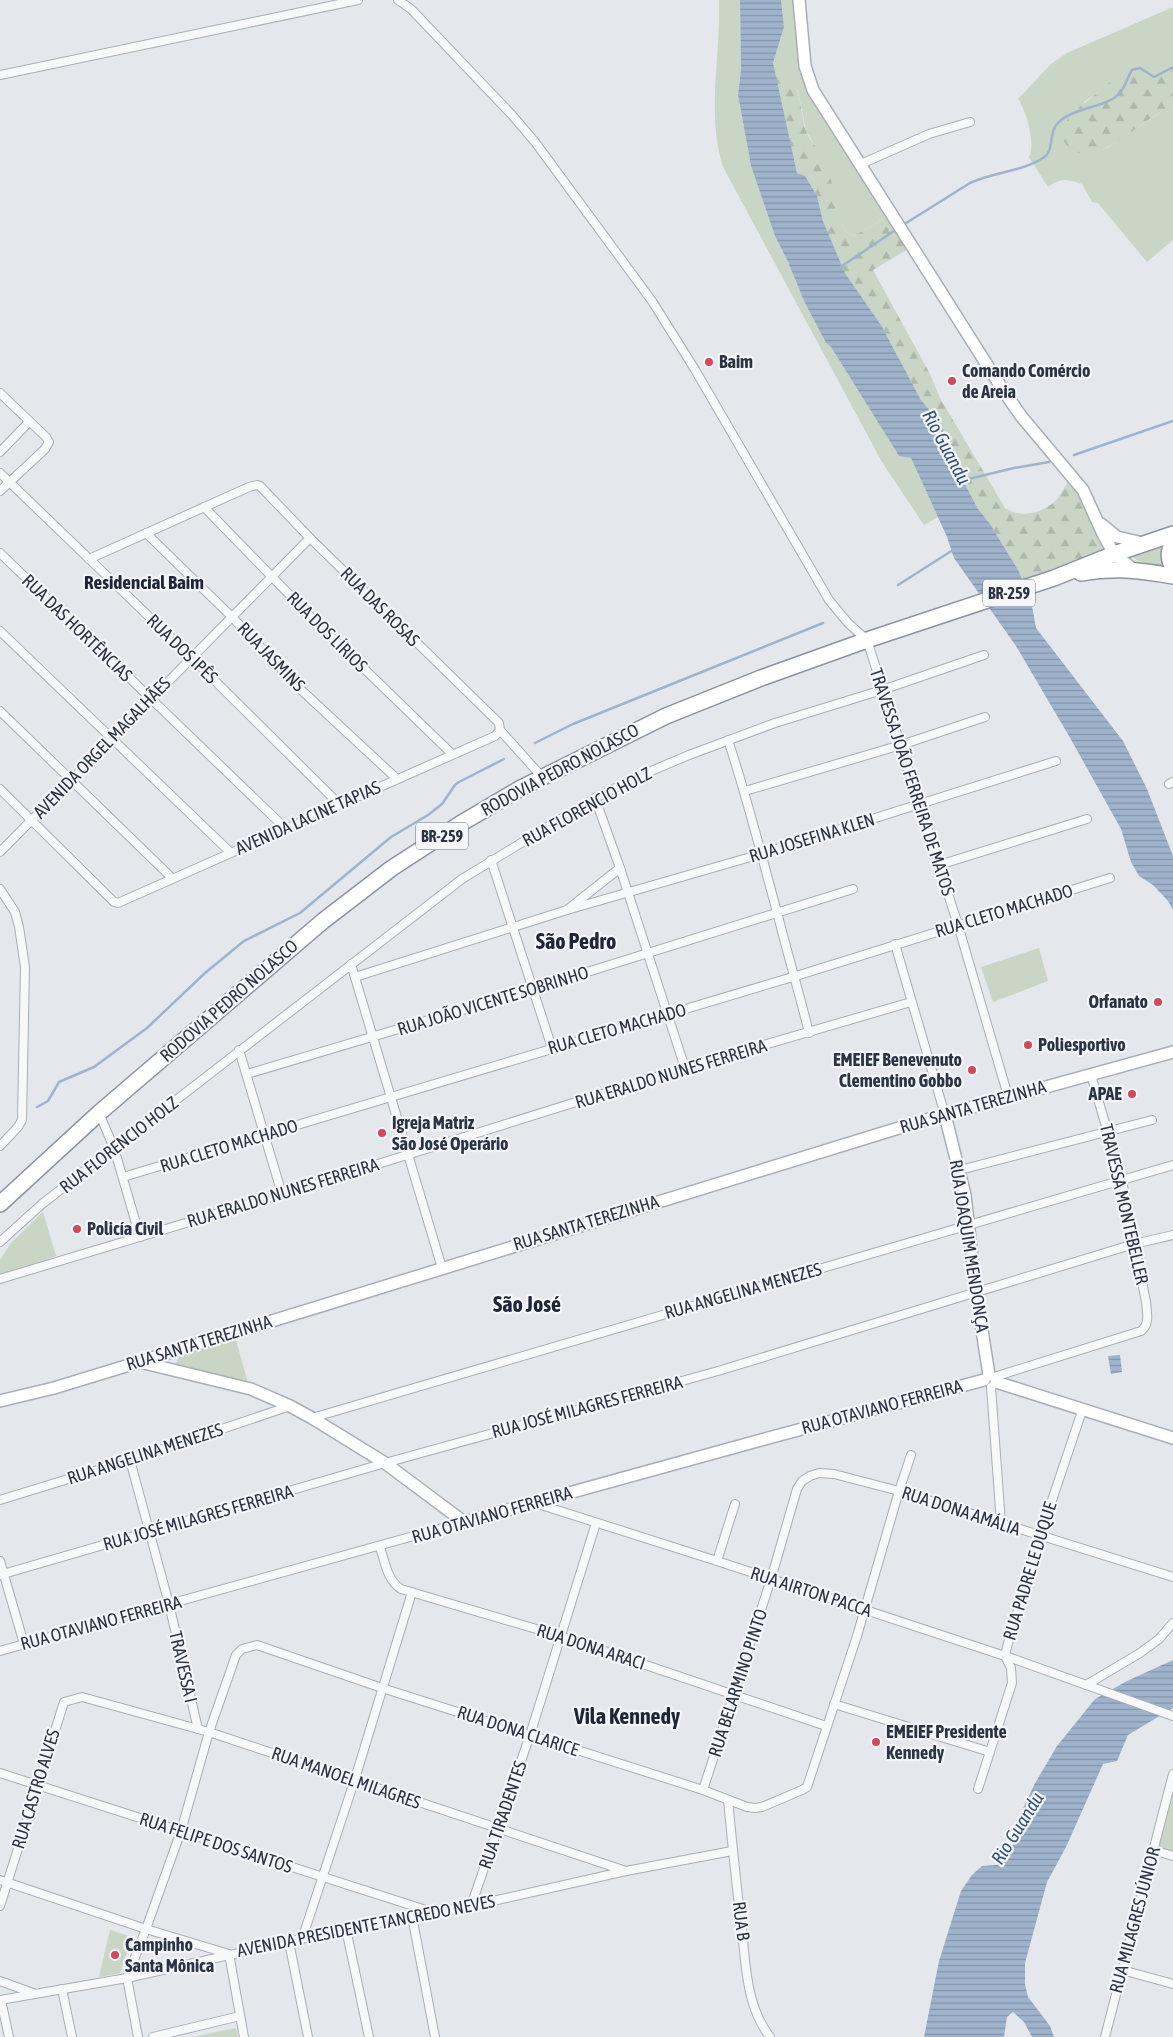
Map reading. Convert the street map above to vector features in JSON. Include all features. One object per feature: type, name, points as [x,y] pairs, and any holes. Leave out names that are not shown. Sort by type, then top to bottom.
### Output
[{"type":"highway","name":"RODOVIA PEDRO NOLASCO","points":[[0,1204],[100,1113],[323,921],[392,868],[460,824],[542,777],[666,716],[867,640],[1052,578],[1143,543],[1173,534]]},
{"type":"highway","points":[[1173,543],[1169,552],[1169,559],[1173,568]]},
{"type":"highway","name":"RODOVIA PEDRO NOLASCO","points":[[1052,578],[1099,570],[1133,569],[1173,576]]},
{"type":"street","points":[[0,75],[358,0]]},
{"type":"street","points":[[398,0],[411,9],[512,115],[556,171],[666,322],[829,600],[848,623],[867,640]]},
{"type":"street","points":[[799,0],[807,77],[813,90],[1003,390],[1021,416],[1078,483],[1090,500],[1114,554],[1133,569]]},
{"type":"street","points":[[861,164],[929,134],[970,122]]},
{"type":"street","points":[[0,393],[49,442],[0,491]]},
{"type":"street","points":[[0,452],[29,422]]},
{"type":"street","name":"RUA DOS IPÊS","points":[[0,473],[192,657],[340,805]]},
{"type":"street","name":"RUA DAS ROSAS","points":[[204,507],[257,485],[264,489],[310,538],[499,723],[500,730],[542,777]]},
{"type":"street","points":[[89,559],[204,507]]},
{"type":"street","name":"RUA DOS LÍRIOS","points":[[204,507],[272,577],[452,754]]},
{"type":"street","points":[[1097,519],[1117,537],[1143,543]]},
{"type":"street","name":"RUA JASMINS","points":[[146,533],[232,617],[304,693],[397,779]]},
{"type":"street","name":"AVENIDA ORGEL MAGALHÃES","points":[[0,852],[310,538]]},
{"type":"street","name":"RUA DAS HORTÊNCIAS","points":[[0,553],[285,828]]},
{"type":"street","points":[[0,631],[230,852]]},
{"type":"street","name":"TRAVESSA JOÃO FERREIRA DE MATOS","points":[[867,640],[921,804],[1008,1096]]},
{"type":"street","name":"RUA FLORENCIO HOLZ","points":[[0,1242],[42,1204],[239,1050],[462,879],[491,860],[595,798],[644,774],[775,723],[882,690],[984,655]]},
{"type":"street","points":[[0,711],[172,878]]},
{"type":"street","points":[[745,791],[900,745],[985,716]]},
{"type":"street","name":"AVENIDA LACINE TAPIAS","points":[[31,821],[114,902],[126,900],[230,852],[495,736],[500,730]]},
{"type":"street","points":[[728,740],[745,791],[777,914],[796,976],[809,1033]]},
{"type":"street","name":"RUA JOSEFINA KLEN","points":[[355,977],[567,910],[762,854],[1056,761]]},
{"type":"street","points":[[0,790],[31,821]]},
{"type":"street","points":[[595,798],[620,868],[646,954],[685,1068]]},
{"type":"street","points":[[939,865],[1087,819]]},
{"type":"street","points":[[491,860],[552,1048]]},
{"type":"street","points":[[567,910],[620,868]]},
{"type":"street","name":"RUA CLETO MACHADO","points":[[123,1177],[796,976],[1110,878]]},
{"type":"street","name":"RUA JOÃO VICENTE SOBRINHO","points":[[247,1074],[533,989],[852,889]]},
{"type":"street","points":[[0,890],[8,899],[17,920],[25,967],[22,1120],[0,1146]]},
{"type":"street","name":"RUA JOAQUIM MENDONÇA","points":[[895,944],[960,1170],[969,1225],[976,1292],[991,1380],[1001,1523]]},
{"type":"street","points":[[351,964],[442,1268]]},
{"type":"street","name":"RUA ERALDO NUNES FERREIRA","points":[[0,1279],[282,1194],[685,1068],[911,1002]]},
{"type":"street","points":[[239,1050],[282,1194]]},
{"type":"street","name":"RUA SANTA TEREZINHA","points":[[0,1401],[54,1388],[1008,1096],[1173,1052]]},
{"type":"street","name":"TRAVESSA MONTEBELLER","points":[[1091,1075],[1122,1181],[1147,1311],[1146,1328],[1141,1331]]},
{"type":"street","points":[[100,1113],[114,1148],[140,1237]]},
{"type":"street","points":[[960,1170],[1152,1120]]},
{"type":"street","name":"RUA ANGELINA MENEZES","points":[[312,1418],[1173,1166]]},
{"type":"street","name":"RUA JOSÉ MILAGRES FERREIRA","points":[[2,1574],[385,1463],[718,1371],[1134,1244],[1173,1235]]},
{"type":"street","name":"RUA OTAVIANO FERREIRA","points":[[0,1651],[761,1440],[991,1380],[1141,1331]]},
{"type":"street","points":[[168,1368],[172,1351]]},
{"type":"street","points":[[139,1362],[251,1389],[290,1406],[385,1463],[464,1522]]},
{"type":"street","points":[[991,1380],[1173,1439]]},
{"type":"street","name":"RUA ANGELINA MENEZES","points":[[0,1500],[130,1460],[290,1406]]},
{"type":"street","name":"RUA PADRE LE DUQUE","points":[[978,1789],[1012,1683],[1011,1668],[1005,1656],[1040,1536],[1082,1411]]},
{"type":"street","points":[[826,1726],[865,1609],[911,1455]]},
{"type":"street","name":"TRAVESSA I","points":[[130,1460],[169,1604],[198,1729]]},
{"type":"street","name":"RUA DONA AMÁLIA","points":[[797,1489],[802,1481],[810,1476],[819,1473],[834,1474],[899,1491],[1173,1577]]},
{"type":"street","name":"RUA BELARMINO PINTO","points":[[703,1790],[771,1579],[797,1489]]},
{"type":"street","name":"RUA AIRTON PACCA","points":[[535,1503],[865,1609],[1171,1715]]},
{"type":"street","points":[[717,1561],[735,1504]]},
{"type":"street","name":"RUA TIRADENTES","points":[[471,1906],[530,1735],[596,1523]]},
{"type":"street","name":"RUA DONA ARACI","points":[[380,1547],[394,1584],[412,1592],[560,1636],[826,1726]]},
{"type":"street","points":[[0,1561],[2,1574],[24,1644]]},
{"type":"street","points":[[302,1939],[354,1782],[412,1592]]},
{"type":"street","points":[[1086,1685],[1140,1653],[1159,1639],[1173,1623]]},
{"type":"street","name":"RUA DONA CLARICE","points":[[209,1732],[236,1655],[242,1649],[257,1645],[382,1688],[754,1808],[762,1807],[802,1790],[807,1786],[826,1726]]},
{"type":"street","name":"RUA MANOEL MILAGRES","points":[[64,1702],[82,1697],[209,1732],[354,1782],[626,1871]]},
{"type":"street","name":"RUA CASTRO ALVES","points":[[0,1906],[4,1882],[64,1702]]},
{"type":"street","points":[[834,1704],[990,1752]]},
{"type":"street","points":[[138,2037],[127,1978],[180,1831],[209,1732]]},
{"type":"street","name":"RUA FELIPE DOS SANTOS","points":[[0,1773],[432,1912]]},
{"type":"street","name":"RUA MILAGRES JÚNIOR","points":[[1105,2037],[1173,1774]]},
{"type":"street","name":"RUA B","points":[[728,1800],[732,1851],[751,1997],[762,2026],[770,2037]]},
{"type":"street","points":[[1153,1850],[1173,1856]]},
{"type":"street","name":"AVENIDA PRESIDENTE TANCREDO NEVES","points":[[0,2000],[127,1978],[346,1929],[471,1906],[626,1871],[732,1851]]},
{"type":"street","points":[[4,1882],[229,1954],[244,2037]]},
{"type":"street","points":[[412,1916],[435,2037]]},
{"type":"street","points":[[346,1929],[369,2037]]},
{"type":"street","points":[[289,1942],[308,2037]]},
{"type":"street","points":[[1122,1970],[1173,1984]]},
{"type":"street","points":[[0,1982],[34,1993]]},
{"type":"street","points":[[62,1989],[72,2037]]},
{"type":"street","points":[[0,2000],[9,2037]]},
{"type":"street","points":[[152,2037],[240,2016]]},
{"type":"green space","points":[[719,0],[740,0],[741,69],[738,95],[751,166],[775,236],[804,301],[826,343],[831,347],[899,456],[911,458],[938,517],[924,525],[882,462],[723,167],[715,126]]},
{"type":"green space","points":[[781,0],[797,0],[802,72],[887,215],[874,225],[853,236],[845,231],[841,223],[824,160],[806,131],[798,91],[781,75],[775,77],[773,63],[784,27]]},
{"type":"green space","points":[[1173,7],[1173,64],[1158,72],[1124,74],[1084,102],[1098,151],[1107,148],[1173,104],[1173,240],[1147,262],[1098,203],[1092,202],[1082,184],[1064,180],[1048,187],[1029,157],[1031,136],[1024,111],[1018,99],[1051,64],[1067,53]]},
{"type":"green space","points":[[1173,64],[1173,104],[1118,141],[1096,152],[1085,154],[1076,152],[1067,145],[1060,133],[1070,115],[1109,83],[1124,74],[1158,72]]},
{"type":"green space","points":[[781,75],[788,77],[797,89],[806,131],[827,167],[841,223],[845,231],[853,236],[874,225],[887,215],[908,249],[873,270],[930,374],[940,398],[1005,508],[1023,514],[1042,510],[1055,501],[1069,480],[1076,487],[1110,552],[1025,583],[990,524],[978,509],[946,448],[942,434],[931,412],[921,400],[881,325],[845,273],[823,221],[817,196],[797,173],[775,77]]},
{"type":"green space","points":[[1163,547],[1162,558],[1166,568],[1138,561],[1130,555]]},
{"type":"green space","points":[[1039,948],[1048,981],[993,1002],[981,967]]},
{"type":"green space","points":[[43,1212],[56,1256],[0,1276],[0,1260],[11,1243]]},
{"type":"green space","points":[[236,1340],[248,1383],[174,1367],[180,1356]]},
{"type":"green space","points":[[1173,1791],[1173,1853],[1156,1848]]},
{"type":"green space","name":"Campinho Santa Mônica","points":[[110,1930],[132,1937],[120,1973],[99,1977]]},
{"type":"green space","points":[[236,2028],[238,2037],[192,2037]]},
{"type":"water","points":[[740,0],[781,0],[784,27],[773,63],[797,173],[805,176],[817,196],[823,221],[845,273],[881,325],[921,400],[931,412],[942,434],[946,448],[978,509],[990,524],[1018,570],[1030,595],[1036,628],[1123,741],[1147,789],[1173,856],[1173,910],[1168,901],[1153,885],[1139,876],[1131,862],[1121,829],[1069,736],[1016,646],[954,558],[947,537],[911,458],[899,456],[831,347],[826,343],[804,301],[775,236],[751,166],[738,95],[741,69]]},
{"type":"water","points":[[1120,1355],[1122,1372],[1111,1374],[1108,1356]]},
{"type":"water","name":"Rio Guandu","points":[[1173,1660],[1173,1708],[1128,1735],[1117,1761],[1103,1764],[1066,1847],[1047,1882],[1025,1963],[1025,1984],[1028,1997],[1050,2026],[1054,2037],[1032,2037],[1024,2022],[1013,2012],[1007,2017],[1004,2037],[924,2037],[939,1961],[961,1891],[972,1875],[982,1866],[997,1865],[1034,1785],[1057,1746],[1095,1699],[1127,1681]]},
{"type":"waterway","points":[[903,225],[970,183],[1026,166],[1043,158],[1049,151],[1054,128],[1063,118],[1113,99],[1121,92],[1132,70],[1140,68],[1154,77],[1173,67]]},
{"type":"waterway","points":[[839,268],[897,229]]},
{"type":"waterway","points":[[1074,455],[1173,421]]},
{"type":"waterway","name":"Rio Guandu","points":[[960,481],[1049,462]]},
{"type":"waterway","points":[[898,585],[953,550]]},
{"type":"waterway","points":[[535,743],[573,724],[823,623]]},
{"type":"waterway","points":[[37,1107],[48,1101],[59,1082],[94,1067],[147,1028],[205,973],[244,941],[300,913],[391,837],[428,815],[442,804],[455,785],[504,759]]},
{"type":"place","name":"Baim","points":[[709,362]]},
{"type":"place","name":"Comando Comércio de Areia","points":[[952,381]]},
{"type":"place","name":"Orfanato","points":[[1158,1002]]},
{"type":"place","name":"Poliesportivo","points":[[1028,1045]]},
{"type":"place","name":"EMEIEF Benevenuto Clementino Gobbo","points":[[972,1070]]},
{"type":"place","name":"APAE","points":[[1132,1094]]},
{"type":"place","name":"Igreja Matriz São José Operário","points":[[382,1133]]},
{"type":"place","name":"Policía Civil","points":[[77,1229]]},
{"type":"place","name":"EMEIEF Presidente Kennedy","points":[[876,1742]]},
{"type":"place","name":"Campinho Santa Mônica","points":[[115,1955]]},
{"type":"district","name":"Residencial Baim","points":[[144,582]]},
{"type":"district","name":"São Pedro","points":[[576,941]]},
{"type":"district","name":"São José","points":[[527,1304]]},
{"type":"district","name":"Vila Kennedy","points":[[627,1716]]}]
